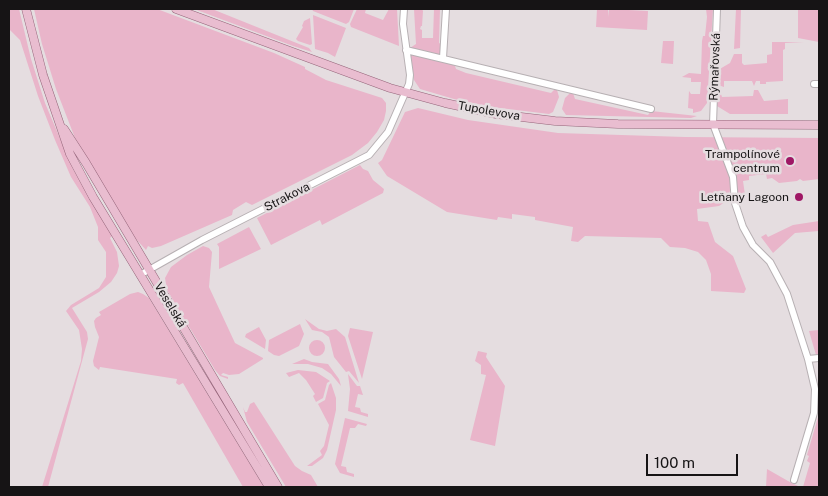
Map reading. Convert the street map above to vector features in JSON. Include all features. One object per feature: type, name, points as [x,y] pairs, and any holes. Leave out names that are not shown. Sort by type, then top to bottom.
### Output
[{"type":"main road","name":"Veselská","points":[[26,9],[40,66],[67,145],[80,172],[140,275],[269,487]]},
{"type":"main road","name":"Tupolevova","points":[[176,9],[405,93],[496,114],[555,121],[618,124],[819,125]]},
{"type":"main road","name":"Veselská","points":[[60,123],[86,163],[278,487]]},
{"type":"street","name":"Strakova","points":[[140,275],[202,240],[369,155],[388,132],[405,93],[410,75],[403,24],[404,9]]},
{"type":"street","points":[[443,58],[446,9]]},
{"type":"street","name":"Rýmařovská","points":[[713,124],[717,9]]},
{"type":"street","points":[[406,50],[651,109]]},
{"type":"street","points":[[713,124],[733,177],[735,203],[743,227],[753,245],[770,262],[787,294],[808,359],[815,389],[814,413],[794,480]]},
{"type":"street","points":[[808,359],[819,358]]},
{"type":"street","points":[[218,403],[226,398]]},
{"type":"shaded area","points":[[9,9],[19,9],[31,59],[45,103],[73,169],[112,236],[110,238],[117,252],[119,266],[111,282],[99,292],[72,308],[87,332],[88,339],[48,487],[42,487],[81,361],[82,349],[79,330],[66,311],[71,305],[99,288],[106,277],[106,252],[98,240],[98,227],[90,207],[71,177],[55,140],[38,96],[20,40],[9,29]]},
{"type":"shaded area","points":[[34,9],[157,9],[274,53],[305,67],[305,69],[326,80],[382,98],[386,103],[384,120],[368,143],[352,155],[252,205],[246,202],[233,210],[232,215],[161,246],[152,248],[148,246],[146,250],[135,238],[75,138],[56,89],[42,44]]},
{"type":"shaded area","points":[[194,9],[212,9],[309,48],[312,52],[293,46]]},
{"type":"shaded area","points":[[312,9],[354,9],[349,22],[346,24]]},
{"type":"shaded area","points":[[357,9],[366,9],[365,13],[383,20],[389,9],[397,9],[399,46],[351,27],[350,24]]},
{"type":"shaded area","points":[[414,9],[422,9],[423,11],[420,29],[422,30],[422,38],[433,38],[434,9],[440,9],[439,43],[449,63],[455,66],[456,69],[551,93],[555,89],[559,97],[553,112],[549,114],[492,107],[420,89],[414,80],[410,48],[416,44]]},
{"type":"shaded area","points":[[597,9],[608,9],[608,17],[609,9],[648,11],[647,30],[596,27]]},
{"type":"shaded area","points":[[706,9],[713,9],[707,103],[701,111],[693,113],[693,109],[688,108],[689,91],[691,94],[700,94],[701,82],[691,82],[691,78],[682,77],[689,73],[701,74],[702,41],[703,36],[705,36],[707,17]]},
{"type":"shaded area","points":[[736,9],[741,9],[740,48],[734,49]]},
{"type":"shaded area","points":[[798,9],[819,9],[819,42],[798,38]]},
{"type":"shaded area","points":[[313,15],[346,28],[335,57],[315,49]]},
{"type":"shaded area","points":[[310,18],[312,44],[310,45],[296,39],[303,27],[304,21]]},
{"type":"shaded area","points":[[663,41],[674,41],[673,64],[661,63]]},
{"type":"shaded area","points":[[772,42],[804,42],[785,43],[785,49],[783,50],[783,81],[760,84],[760,81],[756,81],[754,86],[752,81],[724,81],[724,87],[718,85],[718,70],[730,63],[734,54],[742,54],[742,63],[744,65],[767,63],[767,55],[772,54]]},
{"type":"shaded area","points":[[754,90],[758,90],[764,101],[788,99],[788,114],[730,114],[717,106],[717,94],[719,91],[722,97],[753,96]]},
{"type":"shaded area","points":[[570,93],[573,93],[575,99],[648,115],[651,111],[697,116],[691,118],[566,115],[562,109],[565,98]]},
{"type":"shaded area","points":[[418,108],[468,120],[558,133],[685,137],[819,138],[819,179],[803,181],[800,179],[779,183],[772,178],[767,179],[766,174],[749,176],[749,180],[743,181],[745,195],[738,196],[737,190],[730,191],[725,202],[719,206],[697,209],[698,221],[708,222],[715,242],[733,256],[746,289],[744,293],[711,291],[711,274],[706,260],[698,252],[685,248],[670,247],[661,238],[585,236],[578,242],[571,241],[573,227],[535,220],[535,217],[512,214],[512,219],[498,217],[497,220],[447,212],[387,176],[378,163],[382,160],[405,112]]},
{"type":"shaded area","points":[[360,165],[384,189],[383,193],[322,225],[320,220],[271,245],[257,218]]},
{"type":"shaded area","points":[[819,221],[819,231],[795,233],[773,253],[761,237],[766,234],[768,237],[793,225]]},
{"type":"shaded area","points":[[249,227],[261,249],[219,269],[219,247],[217,244]]},
{"type":"shaded area","points":[[203,246],[209,248],[212,252],[209,287],[235,343],[263,358],[239,374],[229,375],[223,373],[221,375],[228,377],[228,379],[220,376],[215,370],[167,290],[165,278],[171,267]]},
{"type":"shaded area","points":[[138,292],[149,298],[264,487],[243,487],[183,383],[179,385],[176,383],[177,379],[100,367],[99,370],[94,366],[93,361],[99,337],[94,321],[101,315],[99,312],[130,294]]},
{"type":"shaded area","points":[[305,319],[319,329],[327,331],[336,329],[345,337],[359,383],[349,371],[346,372],[334,357],[329,337],[322,332],[312,330]]},
{"type":"shaded area","points":[[300,324],[304,334],[299,346],[279,356],[268,351],[269,340]]},
{"type":"shaded area","points":[[259,327],[266,340],[265,349],[245,337],[246,334]]},
{"type":"shaded area","points":[[350,328],[373,332],[362,379],[348,336]]},
{"type":"shaded area","points":[[819,330],[819,354],[816,355],[809,331]]},
{"type":"shaded area","points":[[317,340],[323,342],[325,348],[323,354],[317,356],[311,354],[309,348],[311,342]]},
{"type":"shaded area","points":[[478,351],[487,353],[486,357],[505,386],[495,446],[470,440],[486,375],[481,374],[481,365],[475,361]]},
{"type":"shaded area","points":[[304,359],[328,364],[339,379],[341,386],[331,374],[322,368],[308,364],[292,364]]},
{"type":"shaded area","points":[[298,370],[316,372],[330,381],[327,383],[323,398],[316,402],[313,396],[315,394],[299,373],[289,377],[286,373]]},
{"type":"shaded area","points":[[348,374],[357,386],[360,386],[363,395],[358,394],[355,407],[360,408],[361,412],[368,414],[368,417],[348,411],[350,389]]},
{"type":"shaded area","points":[[331,383],[336,398],[336,410],[327,450],[323,458],[312,466],[307,466],[322,455],[320,451],[324,446],[329,425],[318,404],[325,400]]},
{"type":"shaded area","points":[[254,402],[295,466],[311,475],[318,487],[286,487],[247,422],[243,407],[245,412],[247,412],[250,404]]},
{"type":"shaded area","points":[[819,414],[819,487],[803,487],[810,463],[807,461],[809,456],[807,455]]},
{"type":"shaded area","points":[[345,418],[367,424],[366,426],[358,424],[355,428],[350,428],[341,466],[346,467],[347,472],[354,474],[354,477],[340,473],[335,464]]},
{"type":"shaded area","points":[[767,469],[788,481],[800,487],[766,487]]},
{"type":"place","name":"Trampolínové centrum","points":[[790,161]]},
{"type":"place","name":"Letňany Lagoon","points":[[799,197]]}]
